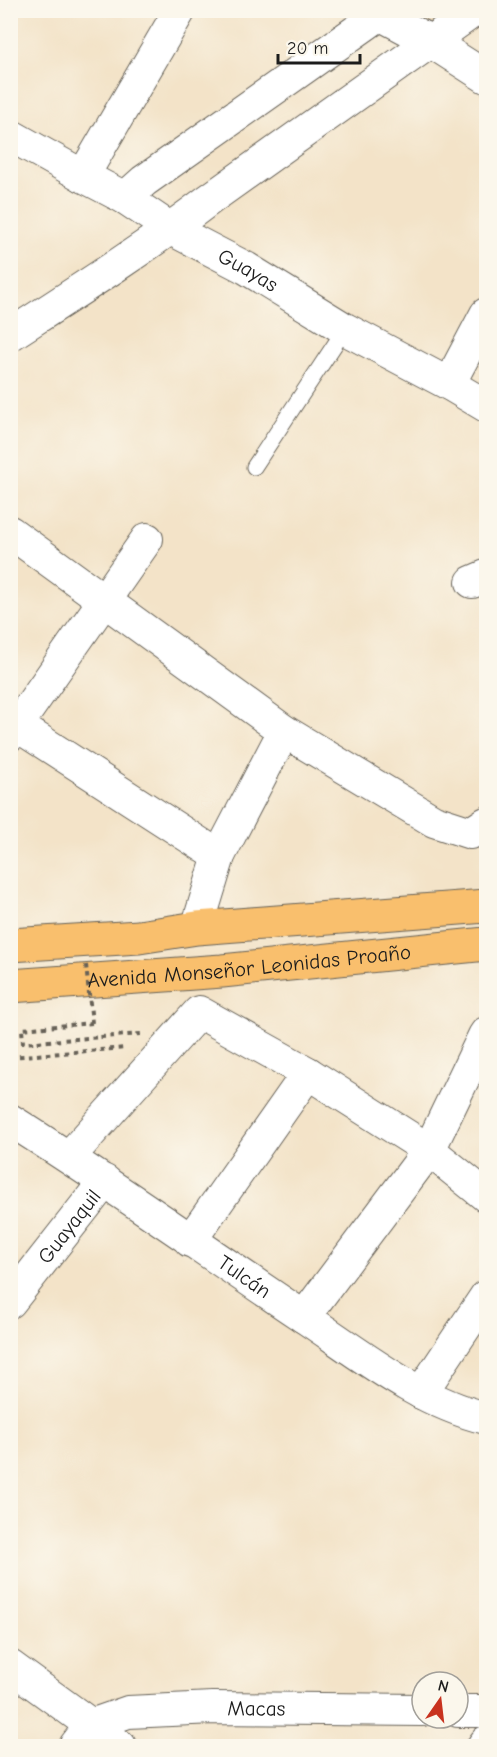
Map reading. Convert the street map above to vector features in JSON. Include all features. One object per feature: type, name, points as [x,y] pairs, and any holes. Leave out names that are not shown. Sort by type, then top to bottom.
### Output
[{"type":"main road","name":"Avenida Monseñor Leonidas Proaño","points":[[10,945],[486,906]]},
{"type":"main road","name":"Avenida Monseñor Leonidas Proaño","points":[[10,986],[222,971],[486,944]]},
{"type":"street","points":[[83,176],[180,10]]},
{"type":"street","points":[[10,335],[109,272],[171,229],[475,10]]},
{"type":"street","points":[[125,198],[144,181],[379,12],[486,77]]},
{"type":"street","name":"Guayas","points":[[10,135],[125,198],[171,229],[246,268],[345,329],[486,406]]},
{"type":"street","points":[[449,384],[486,314]]},
{"type":"street","points":[[10,532],[284,731],[434,821],[471,832],[486,823]]},
{"type":"street","points":[[147,539],[13,727],[219,856]]},
{"type":"street","points":[[197,928],[219,856],[284,731]]},
{"type":"street","points":[[69,1157],[199,1012],[308,1073],[429,1150],[486,1196]]},
{"type":"street","points":[[304,1317],[429,1150],[486,1033]]},
{"type":"street","points":[[190,1241],[308,1073]]},
{"type":"street","name":"Tulcán","points":[[10,1120],[105,1180],[190,1241],[383,1371],[421,1393],[467,1413],[486,1418]]},
{"type":"street","name":"Guayaquil","points":[[10,1302],[105,1180]]},
{"type":"street","points":[[421,1393],[486,1296]]},
{"type":"street","points":[[10,1666],[83,1736],[120,1746]]},
{"type":"street","name":"Macas","points":[[83,1736],[128,1712],[213,1708],[410,1710]]},
{"type":"street","points":[[470,1711],[486,1711]]},
{"type":"street","points":[[483,1746],[486,1742]]},
{"type":"lane","points":[[254,467],[345,329]]},
{"type":"path","points":[[86,965],[92,1023],[22,1029],[23,1043],[141,1033],[141,1040]]},
{"type":"path","points":[[10,1057],[131,1047]]}]
